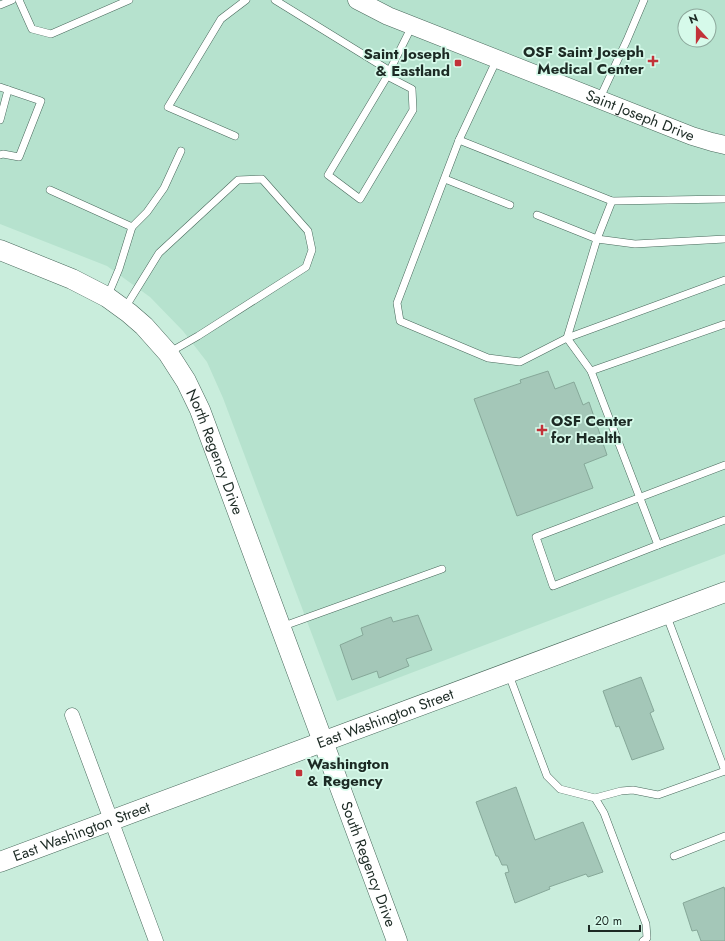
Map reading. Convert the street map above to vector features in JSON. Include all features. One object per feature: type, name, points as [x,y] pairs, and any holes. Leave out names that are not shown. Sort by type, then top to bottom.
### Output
[{"type":"main road","name":"North Regency Drive","points":[[0,250],[72,280],[107,297],[144,326],[168,353],[186,381],[200,410],[323,741]]},
{"type":"main road","name":"East Washington Street","points":[[0,862],[725,592]]},
{"type":"main road","name":"South Regency Drive","points":[[323,741],[397,941]]},
{"type":"street","name":"Saint Joseph Drive","points":[[357,0],[388,16],[412,26],[599,100],[692,136],[725,145]]},
{"type":"street","points":[[72,715],[156,941]]},
{"type":"lane","points":[[0,5],[12,0]]},
{"type":"lane","points":[[19,0],[32,29],[51,34],[129,0]]},
{"type":"lane","points":[[235,136],[168,107],[221,19],[246,0]]},
{"type":"lane","points":[[276,0],[388,74],[412,89],[413,110],[360,199],[328,175],[388,74],[412,26]]},
{"type":"lane","points":[[599,100],[644,0]]},
{"type":"lane","points":[[497,59],[459,140],[398,303],[400,320],[488,358],[520,362],[567,338],[725,280]]},
{"type":"lane","points":[[0,86],[41,101],[19,157],[3,154],[0,155]]},
{"type":"lane","points":[[0,120],[8,90]]},
{"type":"lane","points":[[459,140],[612,201],[725,199]]},
{"type":"lane","points":[[107,297],[132,227],[147,212],[164,188],[181,151]]},
{"type":"lane","points":[[445,178],[510,205]]},
{"type":"lane","points":[[124,310],[159,253],[238,180],[262,179],[308,231],[312,250],[306,267],[198,336],[168,353]]},
{"type":"lane","points":[[50,190],[132,227]]},
{"type":"lane","points":[[567,338],[597,239],[612,201]]},
{"type":"lane","points":[[537,215],[597,239],[635,244],[725,239]]},
{"type":"lane","points":[[591,371],[725,324]]},
{"type":"lane","points":[[567,338],[591,371],[658,545]]},
{"type":"lane","points":[[725,465],[536,537],[553,586],[725,520]]},
{"type":"lane","points":[[281,627],[442,569]]},
{"type":"lane","points":[[508,673],[547,776],[560,789],[595,798],[621,791],[633,790],[658,795],[725,771],[666,614]]},
{"type":"lane","points":[[595,798],[604,813],[646,924],[647,938],[643,941]]},
{"type":"lane","points":[[674,856],[725,836]]},
{"type":"shaded area","points":[[0,0],[725,0],[725,554],[337,701],[223,398],[207,362],[183,331],[150,297],[107,266],[0,224]]},
{"type":"building","name":"OSF Center for Health","points":[[548,371],[555,389],[574,382],[583,405],[589,402],[607,455],[584,464],[593,488],[517,516],[474,399],[521,383],[520,380]]},
{"type":"building","points":[[418,615],[432,650],[406,659],[409,666],[379,678],[377,671],[352,680],[340,645],[363,635],[361,628],[391,617],[393,622]]},
{"type":"building","points":[[641,677],[654,711],[650,713],[664,749],[632,760],[619,726],[616,727],[603,691]]},
{"type":"building","points":[[516,787],[535,840],[583,822],[603,872],[588,877],[586,874],[549,887],[550,889],[515,903],[505,873],[509,872],[507,865],[502,865],[498,856],[496,856],[476,802]]},
{"type":"building","points":[[724,887],[725,941],[701,941],[697,930],[692,931],[683,903]]},
{"type":"place","name":"OSF Saint Joseph Medical Center","points":[[653,61]]},
{"type":"place","name":"Saint Joseph & Eastland","points":[[458,63]]},
{"type":"place","name":"OSF Center for Health","points":[[542,430]]},
{"type":"place","name":"Washington & Regency","points":[[299,773]]}]
